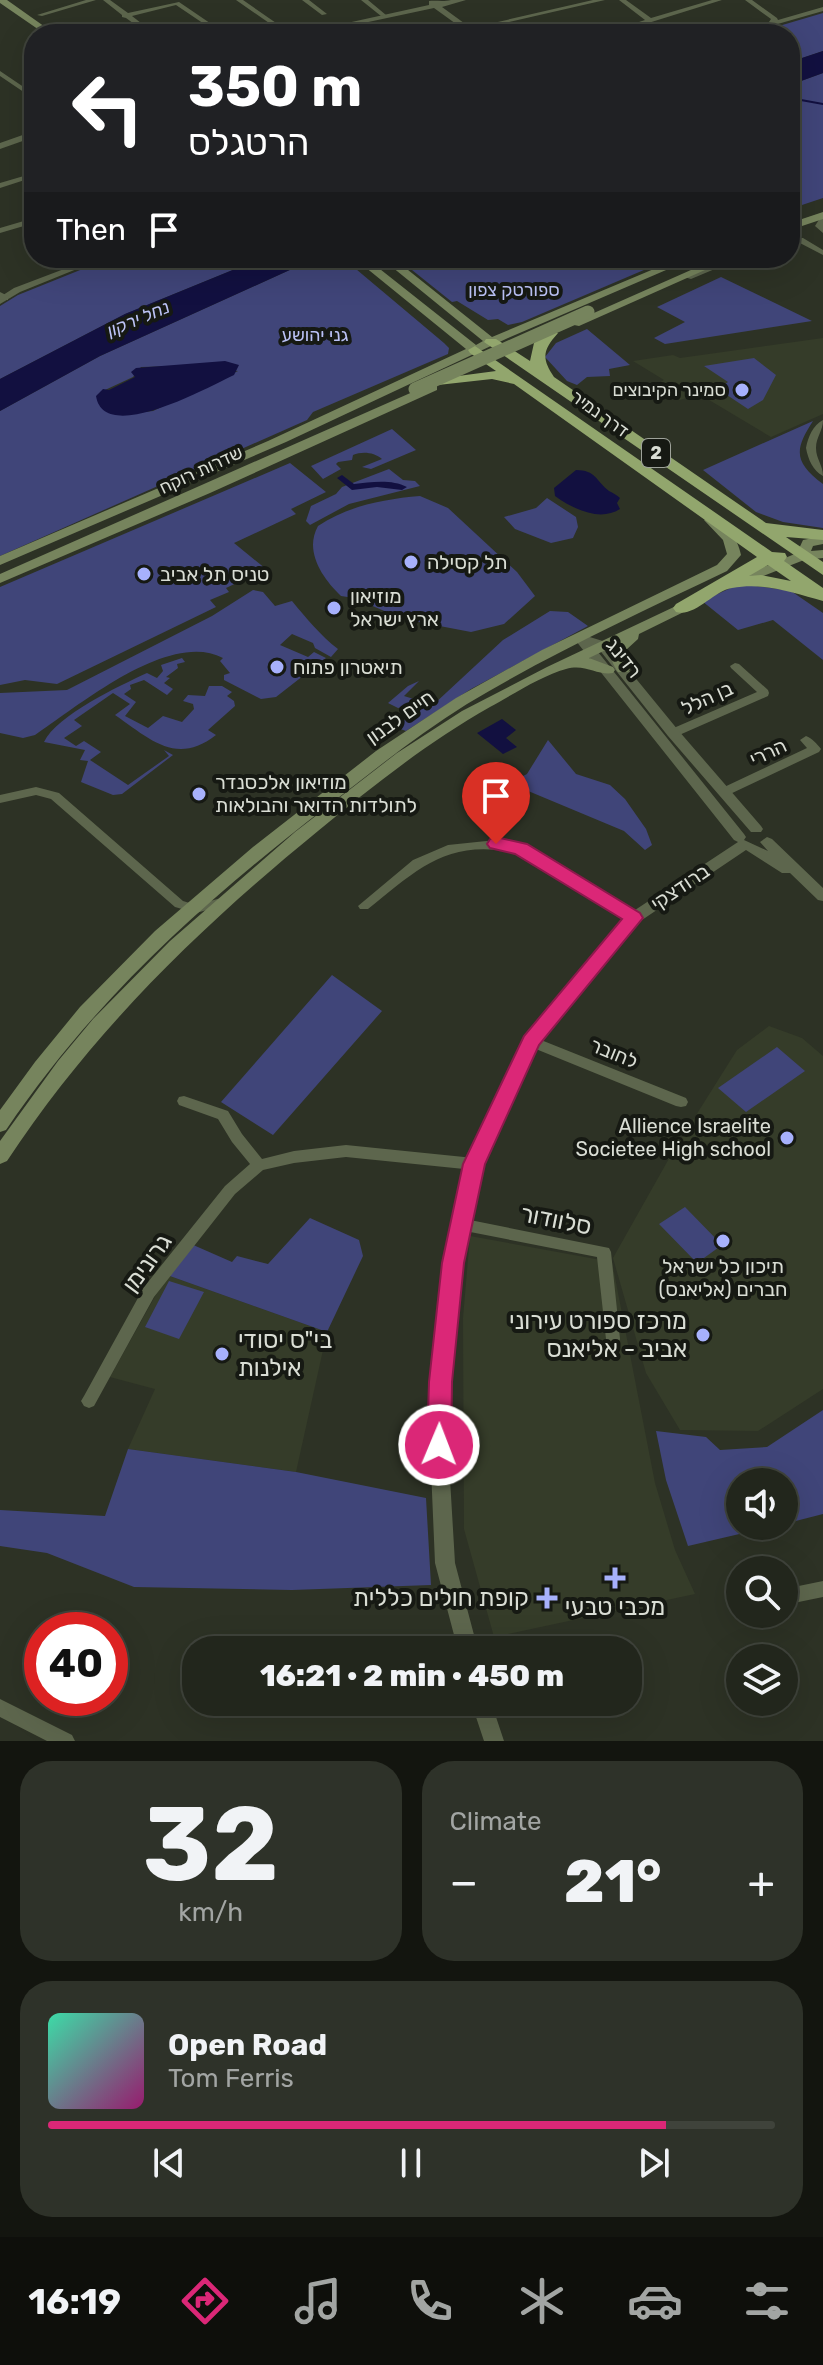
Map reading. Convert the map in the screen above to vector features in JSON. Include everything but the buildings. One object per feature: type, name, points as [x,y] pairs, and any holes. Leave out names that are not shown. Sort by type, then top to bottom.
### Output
[{"type":"highway","points":[[551,333],[540,342],[535,358],[552,383]]},
{"type":"highway","name":"דרך נמיר","points":[[491,342],[823,570]]},
{"type":"highway","name":"דרך נמיר","points":[[475,350],[819,593]]},
{"type":"highway","points":[[443,382],[492,375],[521,382]]},
{"type":"highway","points":[[751,520],[787,532],[823,537]]},
{"type":"highway","points":[[774,536],[775,561]]},
{"type":"highway","points":[[682,608],[775,561],[802,556],[805,577],[819,593]]},
{"type":"highway","points":[[733,583],[775,581],[819,593]]},
{"type":"main road","points":[[1,0],[36,24]]},
{"type":"main road","points":[[0,11],[24,27]]},
{"type":"main road","points":[[800,213],[823,204]]},
{"type":"main road","points":[[800,224],[823,217]]},
{"type":"main road","name":"דרך נמיר","points":[[372,268],[475,350]]},
{"type":"main road","name":"דרך נמיר","points":[[398,268],[491,342]]},
{"type":"main road","points":[[273,442],[536,322],[668,268]]},
{"type":"main road","name":"שדרות רוקח","points":[[625,295],[674,268]]},
{"type":"main road","name":"שדרות רוקח","points":[[0,579],[205,490],[415,389],[690,268]]},
{"type":"main road","points":[[205,490],[551,333],[706,268]]},
{"type":"main road","points":[[457,316],[495,328],[536,322]]},
{"type":"main road","points":[[441,323],[457,346],[457,353],[449,361]]},
{"type":"main road","name":"שדרות רוקח","points":[[0,561],[273,442],[415,389]]},
{"type":"main road","name":"חיים לבנון","points":[[0,1156],[42,1094],[118,1002],[221,902],[414,747],[465,715],[559,666],[730,562],[734,555],[730,539],[701,511]]},
{"type":"main road","points":[[802,556],[808,543],[823,537]]},
{"type":"main road","points":[[802,556],[823,554]]},
{"type":"main road","name":"חיים לבנון","points":[[0,1125],[56,1048],[105,991],[188,910],[411,733],[502,678],[659,620],[775,561]]},
{"type":"main road","points":[[559,666],[588,662],[615,670],[623,643],[659,620]]},
{"type":"street","points":[[61,0],[69,6]]},
{"type":"street","points":[[40,15],[93,0]]},
{"type":"street","points":[[106,0],[136,24]]},
{"type":"street","points":[[239,0],[274,24]]},
{"type":"street","points":[[305,0],[324,14]]},
{"type":"street","points":[[364,0],[383,15]]},
{"type":"street","points":[[344,24],[438,2],[462,0]]},
{"type":"street","points":[[502,24],[602,0]]},
{"type":"street","points":[[622,0],[649,20]]},
{"type":"street","points":[[674,0],[689,9]]},
{"type":"street","points":[[637,24],[719,0]]},
{"type":"street","points":[[748,0],[776,21],[792,20]]},
{"type":"street","points":[[438,2],[469,24]]},
{"type":"street","points":[[124,16],[177,3],[208,24]]},
{"type":"street","points":[[767,24],[823,10]]},
{"type":"street","points":[[778,24],[823,10]]},
{"type":"street","points":[[0,73],[24,90]]},
{"type":"street","points":[[0,80],[24,97]]},
{"type":"street","points":[[0,146],[24,138]]},
{"type":"street","points":[[0,186],[24,178]]},
{"type":"street","points":[[823,217],[819,226],[823,231]]},
{"type":"street","points":[[0,231],[24,223]]},
{"type":"street","points":[[800,240],[823,253]]},
{"type":"street","points":[[2,298],[76,268]]},
{"type":"street","points":[[685,278],[711,268]]},
{"type":"street","points":[[823,423],[809,442],[810,451],[823,473]]},
{"type":"street","name":"רדינג","points":[[591,644],[629,688],[745,843],[805,879]]},
{"type":"street","name":"בן הלל","points":[[673,733],[764,693],[735,666]]},
{"type":"street","name":"רדינג","points":[[629,688],[673,733],[756,829],[766,836],[767,842],[823,896]]},
{"type":"street","name":"הררי","points":[[724,792],[815,749],[806,740]]},
{"type":"street","points":[[0,799],[36,791],[59,798],[188,910],[221,902]]},
{"type":"street","points":[[756,829],[743,831],[745,843],[760,848],[767,842]]},
{"type":"street","name":"ברודצקי","points":[[464,1636],[445,1563],[439,1445],[440,1382],[453,1263],[474,1164],[531,1041],[634,918],[745,843]]},
{"type":"street","points":[[364,906],[417,863],[448,849],[496,844],[520,849],[634,918]]},
{"type":"street","name":"לחובר","points":[[531,1041],[681,1102]]},
{"type":"street","points":[[184,1101],[223,1115],[259,1165]]},
{"type":"street","name":"גרונימן","points":[[89,1401],[149,1292],[230,1190],[259,1165],[346,1151],[474,1164]]},
{"type":"street","name":"סלוודור","points":[[460,1224],[604,1252],[613,1339]]},
{"type":"street","points":[[798,1594],[823,1589]]},
{"type":"street","points":[[0,1708],[66,1741]]},
{"type":"street","points":[[486,1716],[494,1741]]},
{"type":"shaded area","name":"סמינר הקיבוצים","points":[[823,338],[823,414],[771,437],[699,394],[680,400],[654,386],[664,380],[633,361],[673,355],[680,358]]},
{"type":"shaded area","name":"תיכון כל ישראל חברים (אליאנס)","points":[[769,1026],[802,1038],[823,1056],[823,1389],[758,1431],[680,1430],[646,1373],[613,1258],[671,1155],[737,1050]]},
{"type":"shaded area","points":[[470,1236],[612,1262],[655,1483],[675,1550],[695,1594],[494,1636],[464,1529],[463,1318]]},
{"type":"shaded area","name":"בי\"ס יסודי אילנות","points":[[167,1275],[327,1332],[296,1472],[128,1449],[155,1389],[110,1377]]},
{"type":"green space","points":[[823,13],[823,51],[800,59],[800,24],[786,24]]},
{"type":"green space","points":[[823,73],[823,198],[800,206],[800,81]]},
{"type":"green space","points":[[85,268],[238,268],[125,314],[0,379],[0,306],[18,295]]},
{"type":"green space","name":"גני יהושע","points":[[294,268],[355,268],[449,348],[448,354],[313,412],[307,420],[0,556],[0,411],[100,356]],"holes":[[[177,366],[238,371],[153,411],[118,415],[105,390],[133,377],[141,367]]]},
{"type":"green space","name":"ספורטק צפון","points":[[410,268],[649,268],[522,322],[508,325],[498,319],[488,320],[457,301],[452,302]]},
{"type":"green space","points":[[721,277],[812,321],[665,344],[654,338],[685,322],[657,307]]},
{"type":"green space","points":[[587,329],[630,365],[609,369],[610,376],[587,377],[577,385],[567,381],[545,357],[556,343]]},
{"type":"green space","points":[[754,358],[776,375],[763,400],[748,409],[718,389],[728,382],[704,366]]},
{"type":"green space","points":[[813,421],[802,440],[800,455],[807,469],[823,484],[823,528],[783,522],[756,512],[703,470]]},
{"type":"green space","points":[[392,429],[416,450],[371,469],[362,467],[382,459],[372,454],[353,455],[352,460],[338,462],[336,464],[341,469],[323,479],[311,466]]},
{"type":"green space","name":"טניס תל אביב","points":[[290,463],[326,492],[291,509],[296,514],[234,543],[266,569],[226,588],[229,592],[210,600],[216,607],[57,684],[25,680],[0,685],[0,587]]},
{"type":"green space","points":[[389,469],[403,480],[415,481],[420,486],[349,504],[310,525],[306,521],[311,506],[336,494],[342,487]]},
{"type":"green space","name":"תל קסילה","points":[[420,496],[448,508],[517,572],[535,596],[504,624],[471,632],[403,619],[354,598],[341,596],[327,581],[314,554],[314,535],[318,526],[342,513],[367,505]]},
{"type":"green space","points":[[547,498],[576,517],[578,527],[573,538],[551,543],[515,529],[504,517],[536,508]]},
{"type":"green space","points":[[749,585],[791,591],[823,613],[823,660],[773,620],[738,630],[702,601],[733,587]]},
{"type":"green space","points":[[253,590],[263,592],[275,606],[292,601],[338,649],[331,657],[315,648],[313,643],[292,634],[280,645],[308,657],[314,652],[326,658],[276,697],[261,699],[224,680],[224,675],[230,673],[220,661],[223,658],[201,652],[177,654],[126,675],[35,735],[23,738],[0,733],[0,693],[67,690],[212,616]]},
{"type":"green space","points":[[550,611],[568,612],[588,626],[471,689],[406,731],[395,727],[414,713],[410,706],[398,708],[388,703],[408,686],[419,681],[404,696],[433,705],[503,640]]},
{"type":"green space","points":[[182,658],[185,662],[177,664],[178,668],[166,677],[170,678],[164,683],[173,689],[167,695],[144,680],[130,685],[131,689],[124,694],[136,702],[125,716],[148,728],[163,716],[182,722],[194,709],[193,704],[183,701],[188,695],[205,696],[209,686],[222,686],[232,692],[227,696],[235,706],[208,730],[216,735],[188,748],[164,746],[115,715],[130,704],[113,693],[74,720],[82,726],[64,738],[76,746],[84,741],[101,752],[90,760],[128,785],[169,756],[164,750],[173,755],[122,794],[113,795],[81,782],[88,761],[80,760],[85,750],[44,742],[62,722],[90,702],[147,673],[157,678],[163,671],[161,665]]},
{"type":"green space","points":[[548,740],[576,774],[610,785],[625,799],[646,829],[652,845],[645,850],[624,831],[509,783],[527,774]]},
{"type":"green space","points":[[332,975],[382,1011],[273,1135],[221,1102]]},
{"type":"green space","points":[[777,1047],[805,1071],[746,1112],[718,1088]]},
{"type":"green space","points":[[685,1207],[722,1245],[697,1263],[659,1224]]},
{"type":"green space","points":[[310,1218],[359,1240],[363,1256],[327,1332],[167,1275],[191,1244],[232,1262],[237,1256],[268,1264]]},
{"type":"green space","points":[[169,1281],[204,1292],[179,1339],[145,1327]]},
{"type":"green space","points":[[823,1410],[823,1514],[798,1520],[798,1468],[726,1468],[726,1537],[688,1546],[666,1480],[656,1431],[706,1437],[720,1450],[767,1447]]},
{"type":"green space","points":[[128,1449],[296,1472],[426,1498],[431,1585],[292,1590],[134,1587],[47,1553],[0,1546],[0,1510],[105,1516]]},
{"type":"water","points":[[823,51],[823,73],[800,81],[800,59]]},
{"type":"water","name":"נחל ירקון","points":[[238,268],[294,268],[100,356],[0,411],[0,379],[125,314]]},
{"type":"water","points":[[225,361],[239,365],[234,375],[182,400],[137,414],[118,415],[103,410],[96,396],[103,389],[109,390],[135,377],[131,372],[136,368]]},
{"type":"water","points":[[576,470],[592,474],[619,497],[617,503],[620,509],[595,514],[578,509],[555,496],[554,488]]},
{"type":"water","points":[[502,719],[516,730],[506,738],[517,747],[503,754],[477,733]]},
{"type":"waterway","points":[[800,100],[823,104]]},
{"type":"waterway","points":[[342,478],[352,487],[377,484],[402,487]]},
{"type":"place","name":"סמינר הקיבוצים","points":[[742,390]]},
{"type":"place","name":"תל קסילה","points":[[411,562]]},
{"type":"place","name":"טניס תל אביב","points":[[144,574]]},
{"type":"place","name":"מוזיאון ארץ ישראל","points":[[334,608]]},
{"type":"place","name":"תיאטרון פתוח","points":[[277,667]]},
{"type":"place","name":"מוזיאון אלכסנדר לתולדות הדואר והבולאות","points":[[199,794]]},
{"type":"place","name":"Allience Israelite Societee High school","points":[[787,1138]]},
{"type":"place","name":"תיכון כל ישראל חברים (אליאנס)","points":[[723,1241]]},
{"type":"place","name":"מרכז ספורט עירוני אביב - אליאנס","points":[[703,1335]]},
{"type":"place","name":"בי\"ס יסודי אילנות","points":[[222,1354]]},
{"type":"place","name":"מכבי טבעי","points":[[615,1578]]},
{"type":"place","name":"קופת חולים כללית","points":[[547,1598]]},
{"type":"route","points":[[439,1445],[440,1382],[453,1263],[474,1164],[531,1041],[634,918],[520,849],[496,844]]}]
